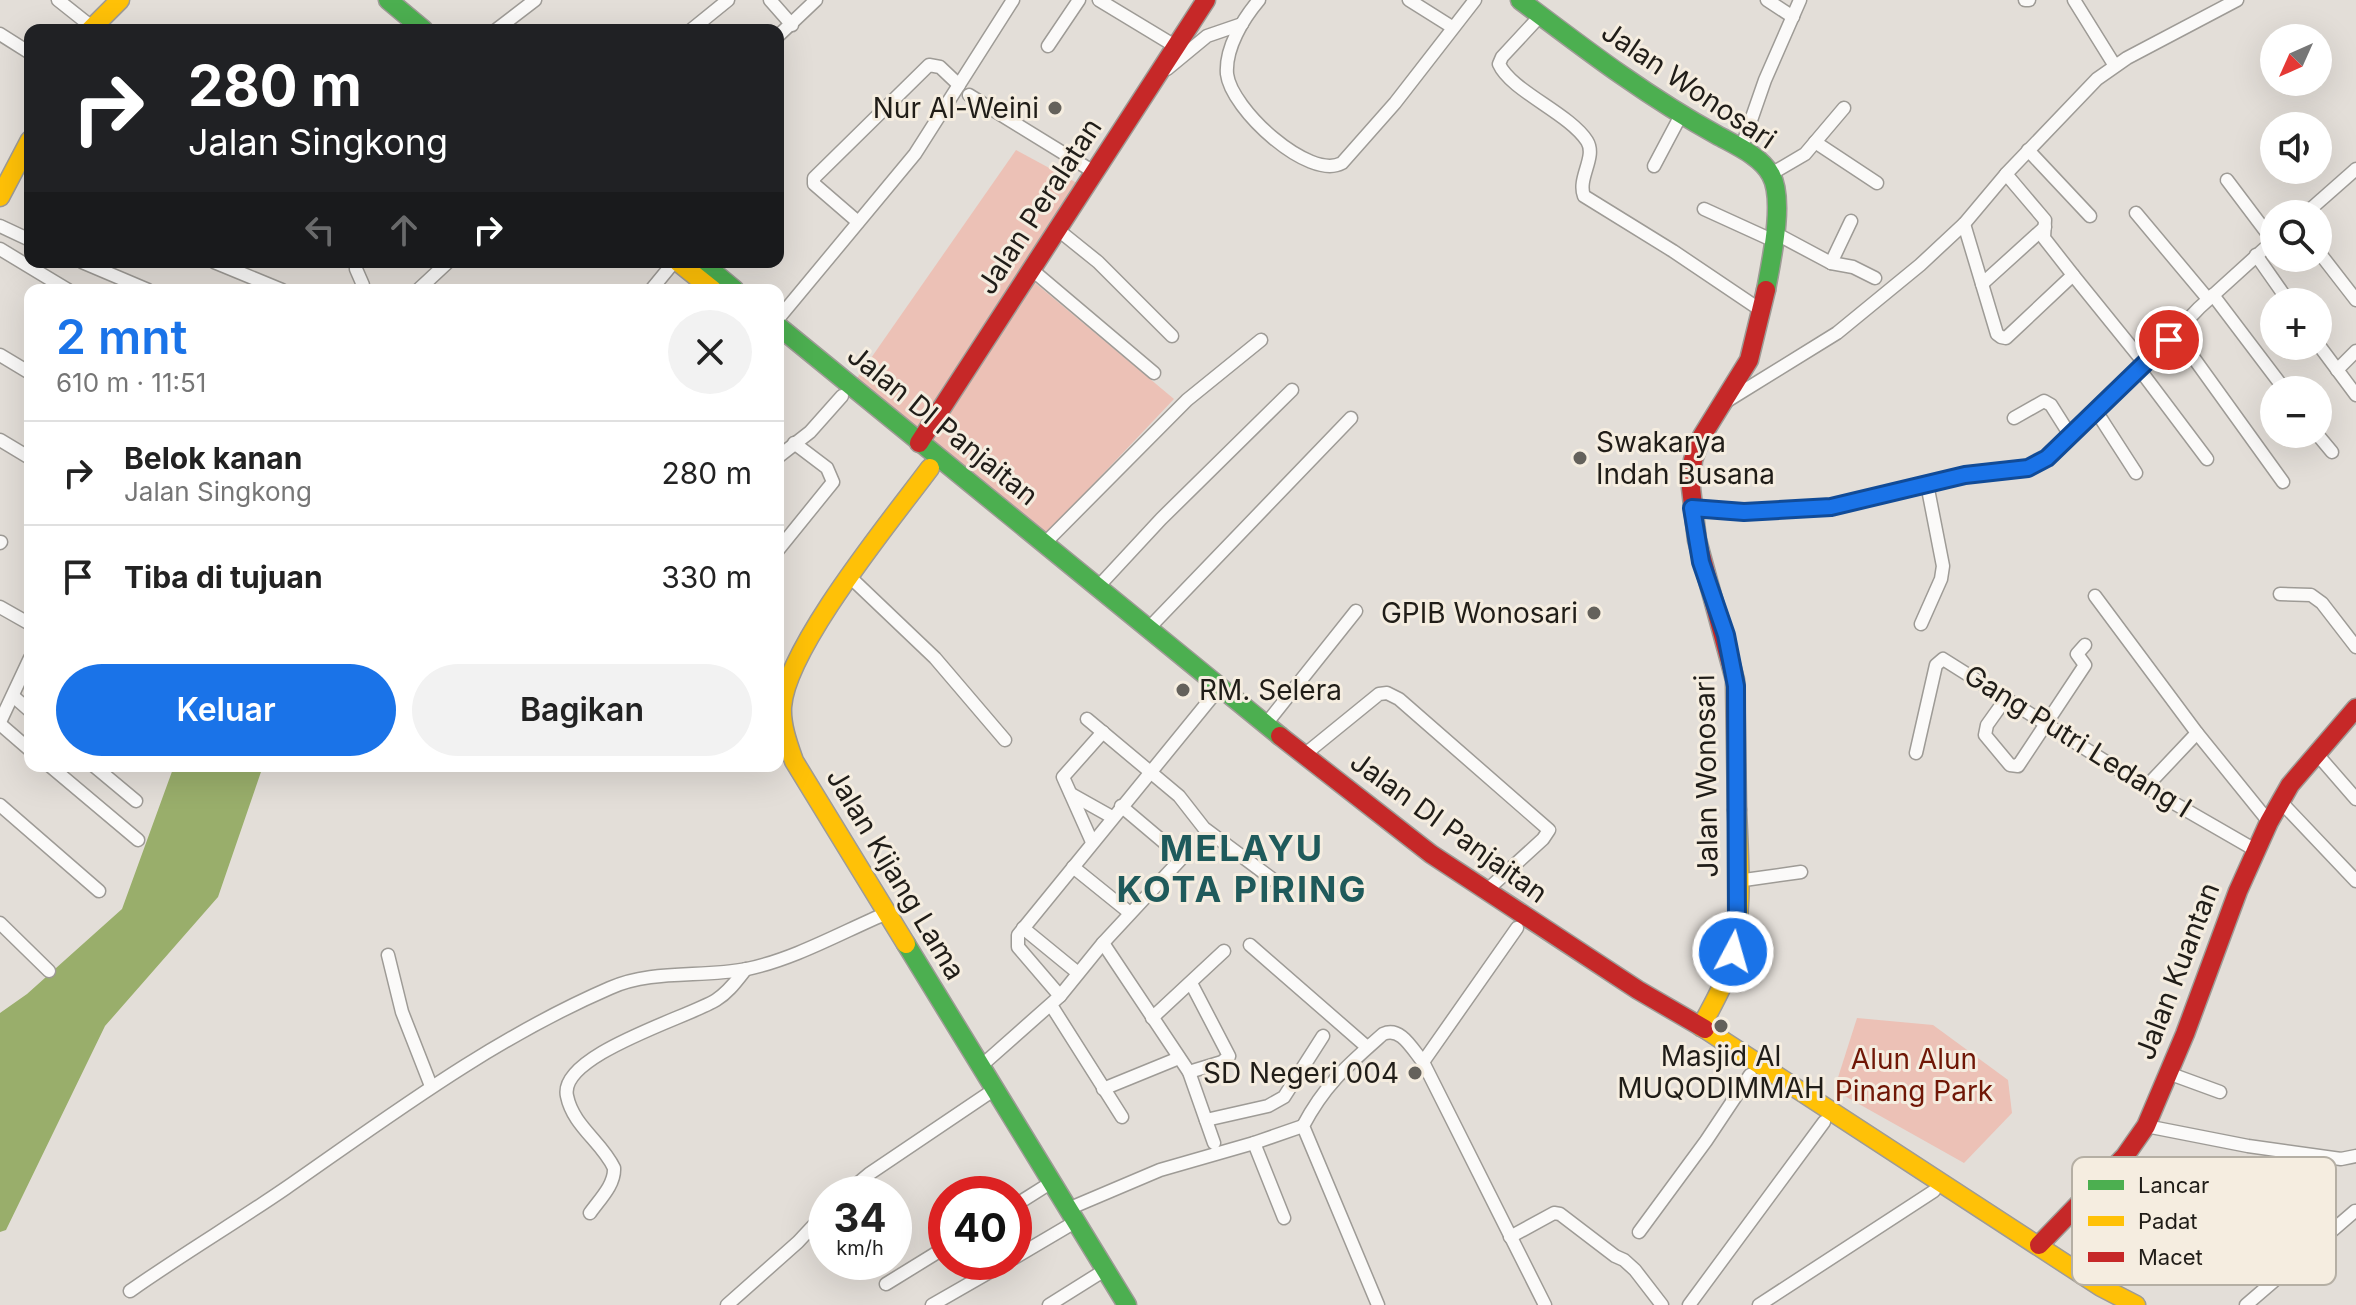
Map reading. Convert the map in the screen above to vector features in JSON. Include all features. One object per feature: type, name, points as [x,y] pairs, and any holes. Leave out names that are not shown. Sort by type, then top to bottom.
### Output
[{"type":"main road","points":[[95,24],[120,0]]},
{"type":"main road","points":[[373,0],[402,24]]},
{"type":"main road","points":[[388,0],[417,24]]},
{"type":"main road","name":"Jalan Peralatan","points":[[919,443],[1206,0]]},
{"type":"main road","name":"Jalan Wonosari","points":[[1524,1],[1607,67],[1741,149],[1771,174],[1776,192],[1762,311],[1749,360],[1695,451],[1692,508],[1701,562],[1726,635],[1734,673],[1737,881],[1737,929],[1731,962],[1701,1027]]},
{"type":"main road","points":[[0,197],[24,151]]},
{"type":"main road","points":[[684,268],[705,284]]},
{"type":"main road","points":[[708,268],[728,284]]},
{"type":"main road","name":"Jalan DI Panjaitan","points":[[784,331],[1148,629],[1355,815],[1414,859],[1517,928],[2072,1278]]},
{"type":"main road","name":"Jalan DI Panjaitan","points":[[784,349],[1212,697],[1304,755],[1431,854],[2072,1267]]},
{"type":"main road","name":"Jalan Kijang Lama","points":[[784,692],[805,646],[850,577],[930,468]]},
{"type":"main road","name":"Jalan Kuantan","points":[[2124,1157],[2146,1126],[2238,891],[2269,822],[2280,801],[2316,753],[2356,708]]},
{"type":"main road","name":"Jalan Kijang Lama","points":[[784,724],[794,761],[1127,1305]]},
{"type":"main road","name":"Jalan Kuantan","points":[[2039,1245],[2072,1211]]},
{"type":"main road","name":"Jalan DI Panjaitan","points":[[2082,1285],[2114,1305]]},
{"type":"main road","name":"Jalan DI Panjaitan","points":[[2098,1285],[2136,1305]]},
{"type":"street","points":[[58,0],[86,24]]},
{"type":"street","points":[[504,24],[535,0]]},
{"type":"street","points":[[698,24],[728,0]]},
{"type":"street","points":[[770,0],[792,25]]},
{"type":"street","points":[[784,31],[816,0]]},
{"type":"street","points":[[784,312],[964,90],[1013,0]]},
{"type":"street","points":[[1048,46],[1079,0]]},
{"type":"street","points":[[1099,0],[1175,46]]},
{"type":"street","points":[[1259,0],[1242,24],[1230,53],[1227,72],[1232,91],[1262,131],[1313,162],[1337,166],[1395,103],[1475,0]]},
{"type":"street","points":[[1409,0],[1452,27]]},
{"type":"street","points":[[1767,0],[1793,17]]},
{"type":"street","points":[[1741,149],[1765,80],[1800,0]]},
{"type":"street","points":[[2073,0],[2115,66]]},
{"type":"street","points":[[1725,403],[1837,333],[1920,265],[1964,224],[2028,150],[2097,79],[2210,6],[2237,0]]},
{"type":"street","points":[[1541,15],[1499,64],[1505,74],[1587,141],[1590,148],[1582,184],[1584,196],[1762,311]]},
{"type":"street","points":[[1153,80],[1200,41],[1224,28],[1242,24]]},
{"type":"street","points":[[0,34],[24,49]]},
{"type":"street","points":[[858,222],[814,184],[814,178],[929,65],[940,67],[964,90],[1094,172]]},
{"type":"street","points":[[1771,174],[1805,154],[1844,108]]},
{"type":"street","points":[[1654,166],[1681,115]]},
{"type":"street","points":[[1815,142],[1877,183]]},
{"type":"street","points":[[2028,150],[2090,216]]},
{"type":"street","points":[[2006,174],[2043,217],[2044,238],[2143,367],[2207,459]]},
{"type":"street","points":[[2323,200],[2353,176]]},
{"type":"street","points":[[2227,180],[2260,222]]},
{"type":"street","points":[[1704,209],[1831,263],[1853,267],[1875,278]]},
{"type":"street","points":[[2136,213],[2211,297],[2274,376]]},
{"type":"street","points":[[1831,263],[1851,221]]},
{"type":"street","points":[[1964,224],[1997,334],[2006,338],[2073,275]]},
{"type":"street","points":[[0,226],[24,237]]},
{"type":"street","points":[[1982,284],[2045,227]]},
{"type":"street","points":[[1057,229],[1098,262],[1172,336]]},
{"type":"street","points":[[0,249],[24,263]]},
{"type":"street","points":[[1692,508],[1744,512],[1831,507],[1965,475],[2028,468],[2047,458],[2260,252]]},
{"type":"street","points":[[2256,255],[2279,288]]},
{"type":"street","points":[[32,268],[58,284]]},
{"type":"street","points":[[94,268],[127,284]]},
{"type":"street","points":[[230,268],[269,284]]},
{"type":"street","points":[[249,275],[252,268]]},
{"type":"street","points":[[424,284],[442,268]]},
{"type":"street","points":[[656,284],[671,268]]},
{"type":"street","points":[[1031,269],[1154,373]]},
{"type":"street","points":[[2332,269],[2356,300]]},
{"type":"street","points":[[2175,332],[2283,482]]},
{"type":"street","points":[[1044,544],[1187,400],[1261,340]]},
{"type":"street","points":[[2337,370],[2356,351]]},
{"type":"street","points":[[0,355],[24,369]]},
{"type":"street","points":[[2330,360],[2356,395]]},
{"type":"street","points":[[1097,588],[1161,519],[1292,390]]},
{"type":"street","points":[[784,452],[810,432],[842,396]]},
{"type":"street","points":[[2014,418],[2044,401],[2051,405],[2070,435]]},
{"type":"street","points":[[2096,411],[2136,473]]},
{"type":"street","points":[[1148,629],[1351,418]]},
{"type":"street","points":[[0,440],[24,454]]},
{"type":"street","points":[[784,543],[822,498],[834,478],[827,468],[794,443]]},
{"type":"street","points":[[2329,448],[2332,452]]},
{"type":"street","points":[[1921,624],[1941,579],[1943,566],[1927,484]]},
{"type":"street","points":[[850,577],[935,658],[1005,740]]},
{"type":"street","points":[[2280,594],[2311,595],[2322,603],[2356,647]]},
{"type":"street","points":[[2095,596],[2197,733],[2269,822]]},
{"type":"street","points":[[0,607],[24,621]]},
{"type":"street","points":[[1262,730],[1356,611]]},
{"type":"street","points":[[2007,697],[1987,725],[1985,735],[2010,765],[2021,764],[2085,665],[2077,654],[2085,645]]},
{"type":"street","name":"Gang Putri Ledang I","points":[[1916,753],[1936,665],[1941,659],[1950,661],[2146,787],[2257,851]]},
{"type":"street","points":[[24,671],[0,723],[24,745]]},
{"type":"street","points":[[1304,755],[1379,694],[1392,694],[1399,699],[1549,830],[1486,891]]},
{"type":"street","points":[[13,696],[24,706]]},
{"type":"street","points":[[1122,1117],[1103,1089],[1055,1001],[1018,947],[1017,939],[1112,817],[1212,697]]},
{"type":"street","points":[[1087,719],[1179,796],[1204,828],[1283,887]]},
{"type":"street","points":[[1092,842],[1064,775],[1103,732]]},
{"type":"street","points":[[2146,787],[2197,733]]},
{"type":"street","points":[[2316,753],[2356,799]]},
{"type":"street","points":[[57,772],[138,840]]},
{"type":"street","points":[[101,772],[136,801]]},
{"type":"street","points":[[1071,794],[1112,817]]},
{"type":"street","points":[[2280,801],[2356,881]]},
{"type":"street","points":[[981,1066],[1055,1001],[1181,858],[1121,806]]},
{"type":"street","points":[[1,810],[99,891]]},
{"type":"street","points":[[1073,867],[1130,913]]},
{"type":"street","points":[[1737,881],[1801,872]]},
{"type":"street","points":[[130,1291],[283,1190],[431,1086],[532,1026],[614,986],[650,978],[746,969],[795,953],[887,913]]},
{"type":"street","points":[[0,923],[49,971]]},
{"type":"street","points":[[1023,928],[1078,973]]},
{"type":"street","points":[[1423,1062],[1517,928]]},
{"type":"street","points":[[1103,943],[1189,1072],[1214,1143]]},
{"type":"street","points":[[1250,945],[1367,1047]]},
{"type":"street","points":[[1152,1018],[1224,951]]},
{"type":"street","points":[[388,955],[402,1012],[431,1086]]},
{"type":"street","points":[[590,1213],[615,1176],[614,1168],[570,1108],[566,1091],[569,1081],[602,1054],[634,1036],[717,1000],[746,969]]},
{"type":"street","points":[[1189,1072],[1222,1062],[1229,1056],[1191,983]]},
{"type":"street","points":[[1032,1245],[1072,1216],[1160,1170],[1303,1126],[1325,1088],[1367,1047],[1383,1034],[1395,1031],[1423,1062],[1545,1305]]},
{"type":"street","points":[[1206,1120],[1268,1106],[1284,1097],[1323,1036]]},
{"type":"street","points":[[1103,1089],[1179,1058]]},
{"type":"street","points":[[2168,1073],[2220,1092]]},
{"type":"street","points":[[1639,1232],[1750,1075]]},
{"type":"street","points":[[867,1176],[995,1089]]},
{"type":"street","points":[[1689,1305],[1824,1122]]},
{"type":"street","points":[[1303,1126],[1378,1305]]},
{"type":"street","points":[[2146,1126],[2248,1146],[2327,1157]]},
{"type":"street","points":[[1254,1143],[1284,1218]]},
{"type":"street","points":[[2336,1158],[2356,1156]]},
{"type":"street","points":[[1032,1195],[1052,1182]]},
{"type":"street","points":[[1768,1303],[1934,1191]]},
{"type":"street","points":[[2336,1227],[2355,1211]]},
{"type":"street","points":[[1510,1237],[1554,1213],[1560,1214],[1624,1260],[1662,1305]]},
{"type":"street","points":[[727,1305],[808,1231]]},
{"type":"street","points":[[886,1284],[928,1258]]},
{"type":"street","points":[[1049,1305],[1105,1270]]},
{"type":"street","points":[[932,1305],[976,1280]]},
{"type":"street","points":[[2246,1305],[2269,1285]]},
{"type":"green space","points":[[1016,150],[1077,183],[919,431],[855,381]]},
{"type":"green space","points":[[1034,282],[1174,399],[1045,535],[932,442]]},
{"type":"green space","name":"Alun Alun Pinang Park","points":[[1857,1018],[1933,1025],[2008,1080],[2012,1113],[1964,1163],[1834,1090]]},
{"type":"shaded area","points":[[172,772],[261,772],[218,897],[105,1026],[6,1230],[0,1232],[0,1013],[27,994],[122,909]]},
{"type":"traffic: fast","points":[[388,0],[417,24]]},
{"type":"traffic: fast","points":[[1520,0],[1641,88],[1747,152],[1767,168],[1775,186],[1777,215],[1766,290]]},
{"type":"traffic: fast","points":[[709,268],[728,284]]},
{"type":"traffic: fast","points":[[784,331],[1280,736]]},
{"type":"traffic: fast","points":[[906,944],[1127,1305]]},
{"type":"traffic: slow","points":[[96,24],[120,0]]},
{"type":"traffic: slow","points":[[0,197],[24,151]]},
{"type":"traffic: slow","points":[[686,268],[706,284]]},
{"type":"traffic: slow","points":[[784,699],[801,652],[843,584],[930,468]]},
{"type":"traffic: slow","points":[[784,728],[794,761],[906,944]]},
{"type":"traffic: slow","points":[[1701,1027],[1724,981],[1734,946],[1740,888],[1737,810]]},
{"type":"traffic: slow","points":[[1705,1029],[2072,1268]]},
{"type":"traffic: slow","points":[[2098,1285],[2136,1305]]},
{"type":"traffic: jam","points":[[919,443],[1206,0]]},
{"type":"traffic: jam","points":[[1737,810],[1735,680],[1697,540],[1691,488],[1693,460],[1702,436],[1749,360],[1766,290]]},
{"type":"traffic: jam","points":[[2124,1157],[2146,1126],[2185,1034],[2238,891],[2269,822],[2290,785],[2356,708]]},
{"type":"traffic: jam","points":[[1280,736],[1431,854],[1638,990],[1705,1029]]},
{"type":"traffic: jam","points":[[2039,1245],[2072,1211]]},
{"type":"place","name":"Nur Al-Weini","points":[[1055,108]]},
{"type":"place","name":"Swakarya Indah Busana","points":[[1580,458]]},
{"type":"place","name":"GPIB Wonosari","points":[[1594,613]]},
{"type":"place","name":"RM. Selera","points":[[1183,690]]},
{"type":"place","name":"Masjid Al MUQODIMMAH","points":[[1721,1026]]},
{"type":"place","name":"SD Negeri 004","points":[[1415,1073]]},
{"type":"district","name":"MELAYU KOTA PIRING","points":[[1242,868]]},
{"type":"route","points":[[1733,952],[1737,929],[1736,686],[1726,635],[1701,562],[1692,508],[1744,512],[1831,507],[1965,475],[2028,468],[2047,458],[2169,340]]}]
